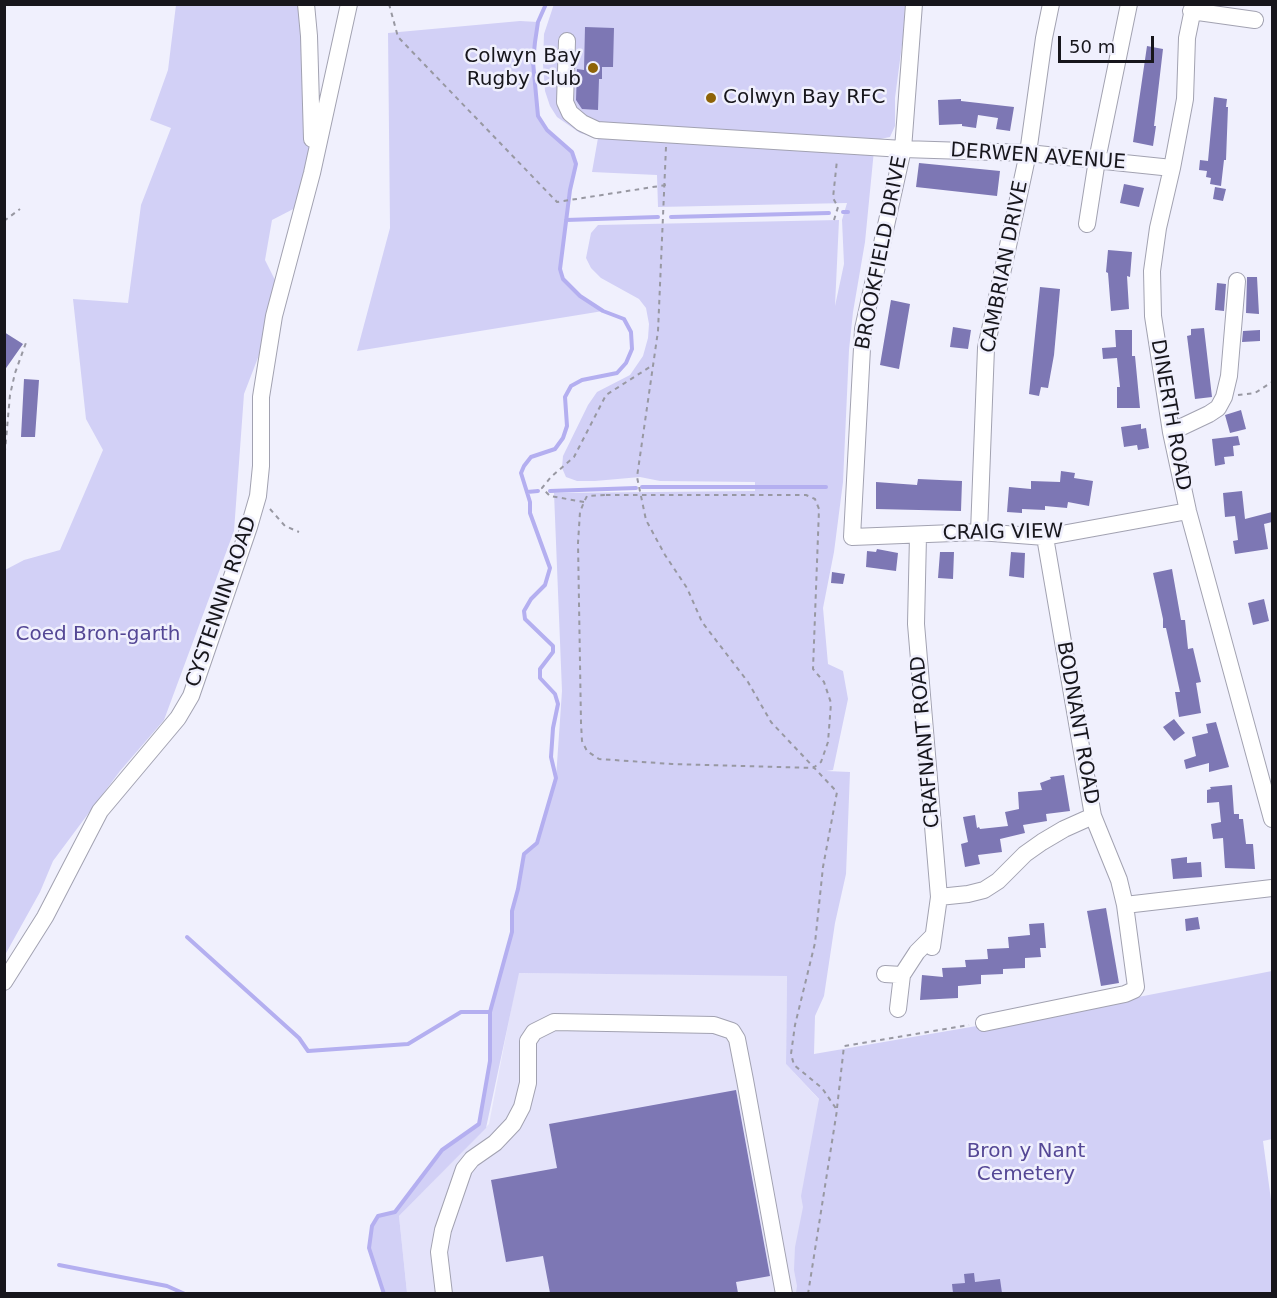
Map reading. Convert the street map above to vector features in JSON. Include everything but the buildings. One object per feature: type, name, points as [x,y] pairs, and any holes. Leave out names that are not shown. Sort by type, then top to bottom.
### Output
[{"type":"street","points":[[306,4],[312,115],[312,173]]},
{"type":"street","points":[[312,173],[349,4]]},
{"type":"street","name":"BROOKFIELD DRIVE","points":[[852,537],[863,329],[903,149],[914,4]]},
{"type":"street","name":"CAMBRIAN DRIVE","points":[[979,532],[986,348],[1028,153],[1051,4]]},
{"type":"street","points":[[1087,224],[1097,160],[1129,4]]},
{"type":"street","points":[[1193,8],[1255,20]]},
{"type":"street","name":"DINERTH ROAD","points":[[1193,8],[1186,38],[1185,99],[1158,228],[1152,272],[1153,316],[1171,432],[1188,512],[1272,819]]},
{"type":"street","name":"DERWEN AVENUE","points":[[567,41],[565,102],[570,113],[582,123],[597,130],[903,149],[1028,153],[1172,168]]},
{"type":"street","name":"CYSTENNIN ROAD","points":[[4,982],[45,917],[100,812],[178,718],[190,696],[258,496],[261,466],[261,397],[273,316],[312,173]]},
{"type":"street","points":[[1171,432],[1209,414],[1218,408],[1224,397],[1229,376],[1237,281]]},
{"type":"street","name":"CRAIG VIEW","points":[[852,537],[979,532],[1045,537],[1188,512]]},
{"type":"street","name":"CRAFNANT ROAD","points":[[898,1009],[893,975],[917,952],[932,942],[939,897],[916,624],[918,536]]},
{"type":"street","name":"BODNANT ROAD","points":[[984,1023],[1125,994],[1136,987],[1125,905],[1119,880],[1093,816],[1045,537]]},
{"type":"street","points":[[939,897],[984,890],[998,881],[1025,854],[1042,842],[1093,816]]},
{"type":"street","points":[[1125,905],[1272,888]]},
{"type":"street","points":[[444,1293],[439,1252],[443,1230],[464,1169],[472,1159],[495,1143],[513,1124],[522,1107],[528,1083],[528,1041],[534,1032],[554,1022],[714,1026],[732,1031],[737,1039],[784,1293]]},
{"type":"path","points":[[389,4],[398,37],[557,202],[666,185]]},
{"type":"path","points":[[666,134],[666,185],[658,332],[637,477],[640,495],[646,520],[665,555],[687,588],[702,622],[748,682],[771,722],[837,792],[823,867],[814,944],[795,1025],[791,1054],[794,1065],[822,1088],[837,1110]]},
{"type":"path","points":[[834,220],[838,207],[833,198],[839,145]]},
{"type":"path","points":[[4,221],[20,208]]},
{"type":"path","points":[[4,462],[10,395],[27,340]]},
{"type":"path","points":[[584,502],[550,496],[542,488],[574,457],[606,395],[654,364]]},
{"type":"path","points":[[1224,397],[1256,393],[1272,382]]},
{"type":"path","points":[[640,495],[806,495],[815,499],[819,515],[813,669],[824,682],[831,703],[828,742],[821,762],[813,768],[617,761],[598,759],[587,752],[582,741],[581,723],[578,577],[580,512],[587,496],[640,495]]},
{"type":"path","points":[[258,496],[285,526],[299,532]]},
{"type":"path","points":[[808,1293],[835,1132],[844,1046],[984,1023]]},
{"type":"shaded area","points":[[518,973],[787,975],[786,1064],[825,1106],[804,1293],[407,1293],[399,1216],[489,1124]]},
{"type":"green space","name":"Bron y Nant Cemetery","points":[[554,4],[905,5],[895,98],[895,126],[890,137],[875,140],[865,242],[849,350],[843,482],[834,552],[823,608],[828,664],[843,671],[848,699],[833,770],[826,771],[850,772],[846,874],[835,923],[824,996],[815,1016],[814,1054],[1087,1007],[1272,971],[1272,1139],[1263,1141],[1272,1207],[1272,1293],[796,1293],[795,1247],[803,1207],[801,1196],[819,1099],[786,1064],[787,976],[519,973],[486,1128],[399,1216],[407,1293],[384,1293],[370,1250],[372,1226],[378,1216],[395,1212],[442,1150],[479,1124],[490,1061],[490,1012],[512,932],[512,911],[524,854],[537,843],[556,778],[562,691],[554,493],[755,491],[755,482],[660,481],[640,477],[577,481],[566,477],[562,468],[563,456],[588,405],[597,392],[630,375],[643,356],[648,338],[649,324],[646,308],[639,299],[601,278],[591,268],[586,258],[591,233],[598,225],[839,220],[835,306],[844,264],[842,220],[847,203],[658,207],[657,175],[592,172],[598,138],[580,133],[557,117],[545,91],[544,34]]},
{"type":"green space","name":"Coed Bron-garth","points":[[176,5],[305,5],[312,173],[303,204],[272,220],[265,260],[280,290],[274,316],[244,394],[234,531],[164,720],[120,771],[53,861],[40,892],[5,955],[5,570],[24,560],[60,550],[103,450],[86,419],[73,299],[128,303],[141,205],[171,128],[150,120],[168,70]]},
{"type":"green space","points":[[520,21],[538,22],[533,62],[538,116],[547,130],[572,152],[576,164],[570,190],[560,269],[563,279],[580,296],[603,311],[357,351],[390,228],[388,33]]},
{"type":"waterway","points":[[384,1294],[369,1248],[372,1226],[378,1216],[395,1212],[442,1150],[479,1124],[490,1061],[490,1012],[512,932],[512,911],[524,854],[537,843],[556,778],[551,757],[553,728],[558,704],[555,694],[540,678],[540,669],[553,652],[553,646],[525,619],[524,611],[531,599],[545,585],[550,568],[530,513],[530,502],[521,473],[531,457],[555,449],[563,438],[567,426],[565,397],[571,386],[582,380],[617,373],[626,363],[632,349],[631,332],[624,319],[603,311],[580,296],[563,279],[560,269],[570,190],[576,164],[572,152],[547,130],[538,116],[533,62],[538,22],[546,4]]},
{"type":"waterway","points":[[843,212],[848,212]]},
{"type":"waterway","points":[[671,217],[829,213]]},
{"type":"waterway","points":[[566,220],[658,217]]},
{"type":"waterway","points":[[642,487],[826,487]]},
{"type":"waterway","points":[[550,491],[636,488]]},
{"type":"waterway","points":[[527,492],[538,491]]},
{"type":"waterway","points":[[187,937],[299,1038],[308,1051],[408,1044],[461,1012],[490,1012]]},
{"type":"waterway","points":[[59,1265],[167,1286],[185,1294]]},
{"type":"place","name":"Colwyn Bay Rugby Club","points":[[593,68]]},
{"type":"place","name":"Colwyn Bay RFC","points":[[711,98]]}]
